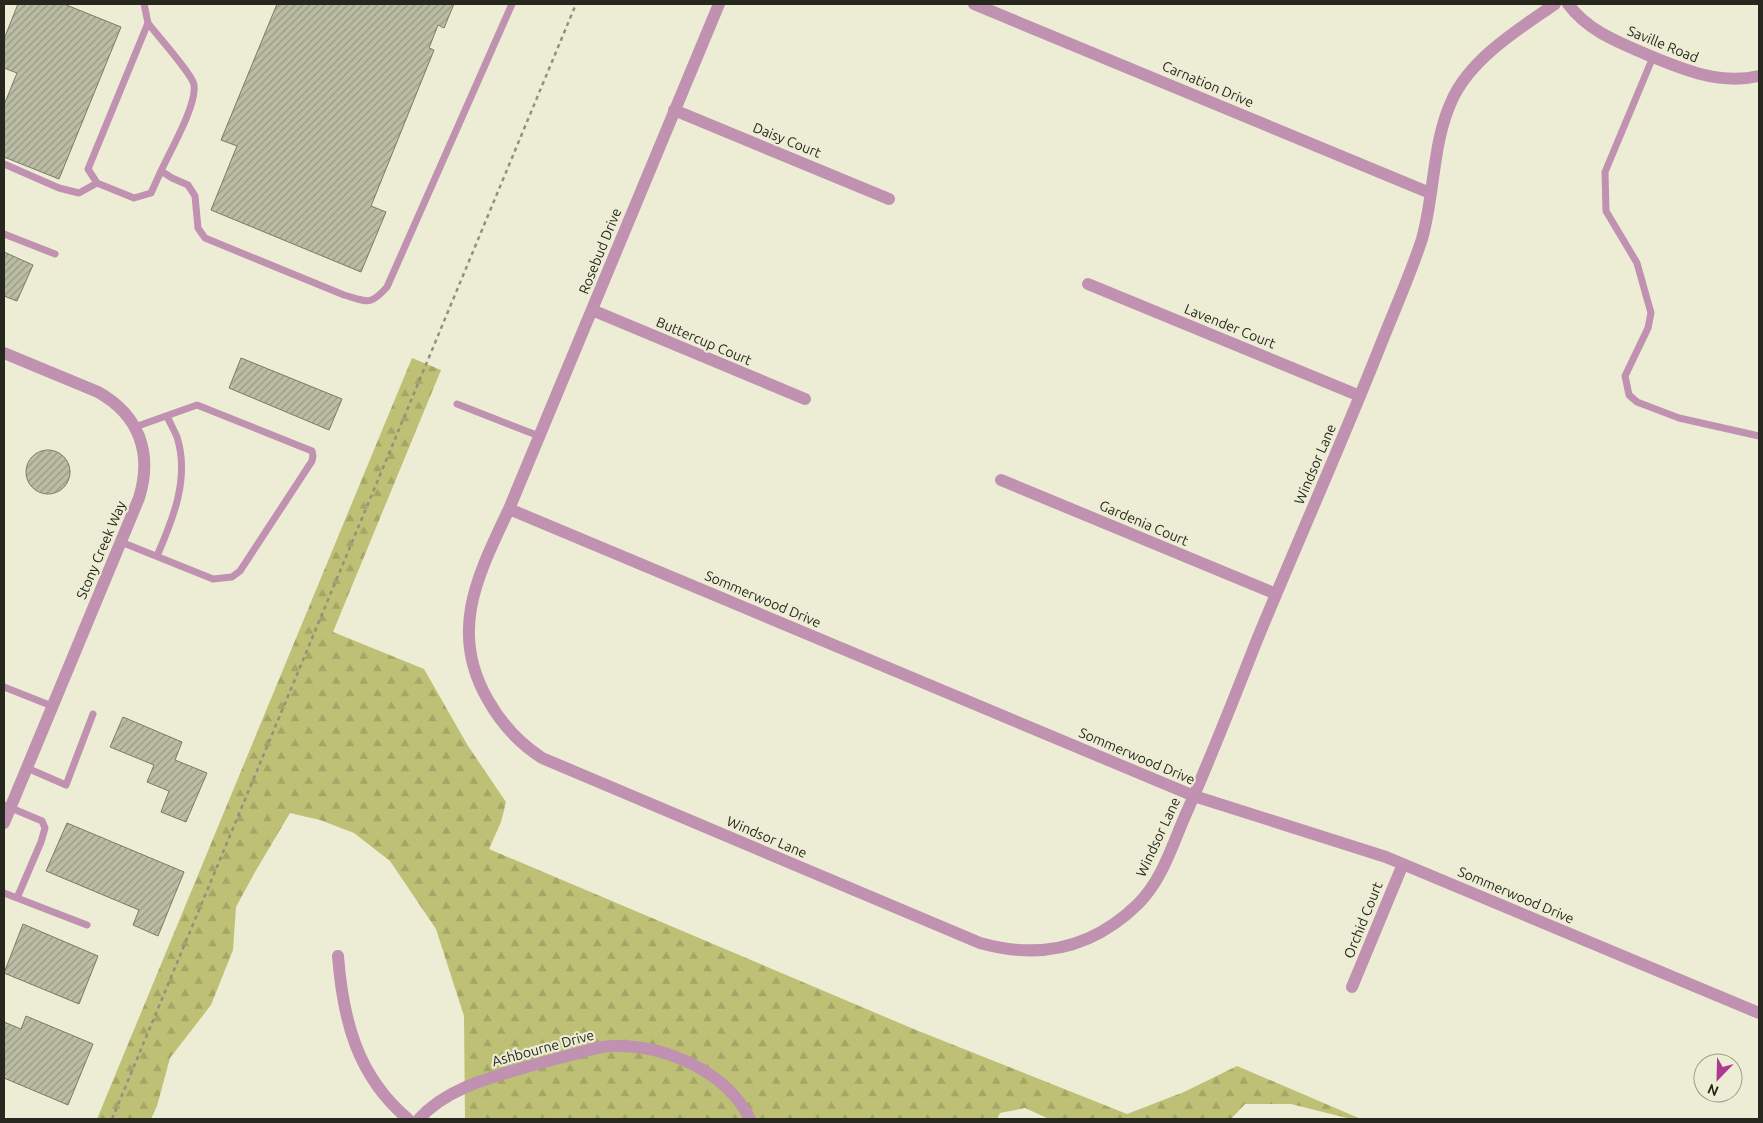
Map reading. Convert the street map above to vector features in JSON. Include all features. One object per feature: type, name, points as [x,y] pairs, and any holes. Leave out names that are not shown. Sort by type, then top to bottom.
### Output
[{"type":"street","name":"Rosebud Drive","points":[[508,509],[719,4]]},
{"type":"street","name":"Carnation Drive","points":[[974,4],[1430,193]]},
{"type":"street","name":"Windsor Lane","points":[[508,509],[478,578],[471,603],[469,646],[473,668],[481,688],[498,716],[515,737],[542,758],[980,942],[1005,949],[1024,951],[1060,948],[1078,944],[1100,934],[1118,922],[1140,902],[1152,886],[1162,870],[1194,796],[1276,594],[1360,396],[1421,241],[1442,128],[1451,100],[1476,66],[1500,44],[1555,4]]},
{"type":"street","name":"Saville Road","points":[[1568,4],[1587,23],[1611,39],[1697,74],[1736,79],[1759,76]]},
{"type":"street","name":"Daisy Court","points":[[674,110],[889,199]]},
{"type":"street","name":"Lavender Court","points":[[1088,284],[1360,396]]},
{"type":"street","name":"Buttercup Court","points":[[592,310],[804,399]]},
{"type":"street","name":"Stony Creek Way","points":[[4,354],[98,392],[126,412],[142,444],[144,477],[139,498],[26,768],[7,807],[4,823]]},
{"type":"street","name":"Gardenia Court","points":[[1001,480],[1276,594]]},
{"type":"street","name":"Sommerwood Drive","points":[[508,509],[1194,796],[1377,854],[1759,1013]]},
{"type":"street","name":"Orchid Court","points":[[1352,987],[1403,864]]},
{"type":"street","points":[[338,956],[340,990],[349,1029],[359,1054],[372,1079],[383,1094],[408,1119]]},
{"type":"street","name":"Ashbourne Drive","points":[[419,1119],[442,1100],[485,1079],[545,1061],[612,1046],[652,1049],[688,1062],[720,1082],[750,1119]]},
{"type":"lane","points":[[144,4],[148,23],[178,60],[194,84],[192,102],[151,193],[134,198],[97,183],[88,168],[148,23]]},
{"type":"lane","points":[[161,171],[188,185],[195,196],[198,228],[205,238],[344,295],[366,301],[376,299],[387,287],[512,4]]},
{"type":"lane","points":[[1652,57],[1605,172],[1606,211],[1637,262],[1651,314],[1648,328],[1625,376],[1629,395],[1637,402],[1679,418],[1759,436]]},
{"type":"lane","points":[[4,164],[59,188],[79,193],[97,183]]},
{"type":"lane","points":[[4,234],[55,254]]},
{"type":"lane","points":[[457,404],[539,436]]},
{"type":"lane","points":[[121,542],[213,579],[232,577],[245,563],[312,461],[313,456],[312,451],[196,405],[135,427]]},
{"type":"lane","points":[[157,556],[172,521],[180,490],[181,464],[177,438],[167,416]]},
{"type":"lane","points":[[4,687],[52,706]]},
{"type":"lane","points":[[26,768],[66,785],[93,714]]},
{"type":"lane","points":[[7,807],[42,821],[45,828],[17,898]]},
{"type":"lane","points":[[4,893],[87,925]]},
{"type":"path","points":[[112,1119],[576,4]]},
{"type":"green space","points":[[412,358],[441,370],[333,632],[424,669],[468,746],[506,802],[501,822],[489,849],[916,1030],[1127,1114],[1184,1092],[1237,1066],[1361,1119],[1351,1119],[1291,1104],[1245,1104],[1231,1119],[1049,1119],[1025,1108],[1000,1113],[997,1119],[465,1119],[464,1016],[436,929],[390,861],[354,833],[320,820],[290,813],[236,907],[233,950],[211,1005],[170,1058],[157,1106],[151,1119],[97,1119]]},
{"type":"building","points":[[18,4],[64,4],[121,27],[59,179],[4,157],[4,105],[17,73],[4,68],[4,39]]},
{"type":"building","points":[[277,4],[454,4],[444,28],[438,25],[429,48],[434,50],[371,206],[386,212],[361,272],[211,210],[237,146],[221,140]]},
{"type":"building","points":[[4,252],[33,265],[17,301],[4,296]]},
{"type":"building","points":[[241,358],[342,399],[329,430],[229,388]]},
{"type":"building","points":[[48,450],[60,454],[66,460],[70,472],[66,484],[60,490],[48,494],[36,490],[30,484],[26,472],[30,460],[36,454]]},
{"type":"building","points":[[123,717],[182,742],[175,760],[207,773],[186,822],[161,812],[169,791],[147,782],[154,765],[110,747]]},
{"type":"building","points":[[67,823],[184,872],[158,936],[133,925],[139,910],[46,871]]},
{"type":"building","points":[[23,924],[98,956],[79,1004],[4,973]]},
{"type":"building","points":[[26,1016],[93,1044],[68,1105],[4,1078],[4,1022],[21,1029]]}]
